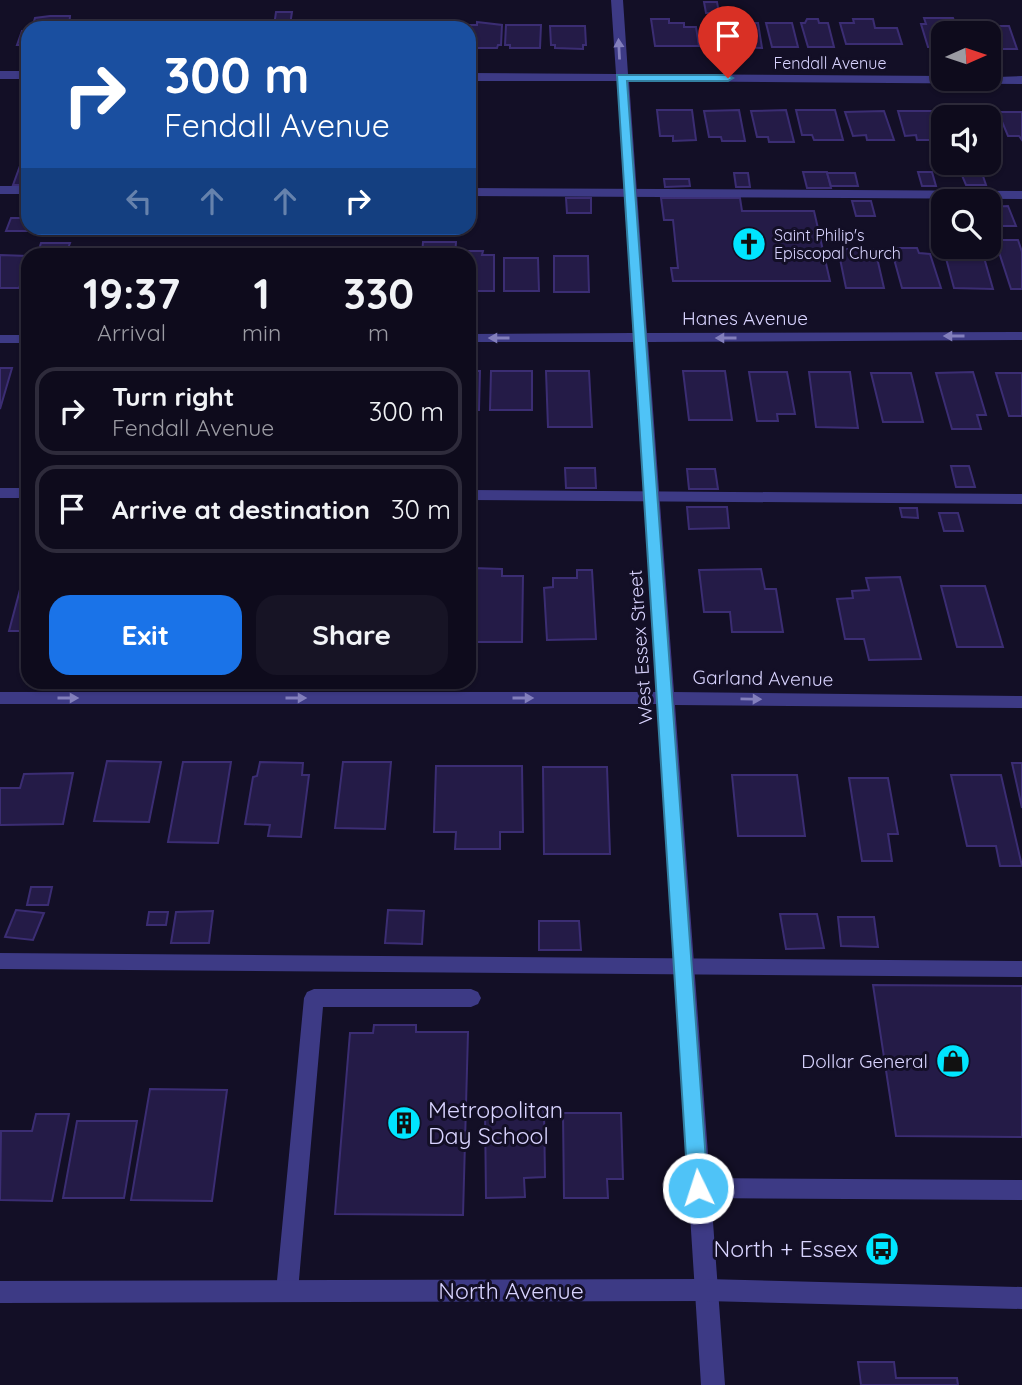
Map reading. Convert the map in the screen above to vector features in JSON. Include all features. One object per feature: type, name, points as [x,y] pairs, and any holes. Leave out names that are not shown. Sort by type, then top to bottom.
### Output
[{"type":"street","name":"West Essex Street","points":[[617,0],[713,1385]]},
{"type":"street","points":[[0,75],[21,75]]},
{"type":"street","name":"Fendall Avenue","points":[[476,77],[1022,80]]},
{"type":"street","points":[[0,190],[21,190]]},
{"type":"street","points":[[476,192],[1022,195]]},
{"type":"street","name":"Hanes Avenue","points":[[476,338],[1022,335]]},
{"type":"street","points":[[0,340],[21,339]]},
{"type":"street","points":[[0,493],[21,493]]},
{"type":"street","points":[[476,495],[1022,499]]},
{"type":"street","name":"Garland Avenue","points":[[0,698],[664,698],[1022,702]]},
{"type":"street","points":[[0,961],[1022,969]]},
{"type":"street","points":[[287,1292],[314,998],[471,998]]},
{"type":"street","points":[[698,1188],[1022,1190]]},
{"type":"street","name":"North Avenue","points":[[0,1293],[706,1290],[1022,1298]]},
{"type":"building","points":[[704,2],[717,2],[719,13],[706,13]]},
{"type":"building","points":[[276,12],[292,12],[291,21],[275,21]]},
{"type":"building","points":[[70,16],[70,21],[34,21],[35,18]]},
{"type":"building","points":[[924,18],[953,18],[954,21],[931,21],[931,47],[928,47],[921,24],[926,24]]},
{"type":"building","points":[[651,19],[669,19],[669,23],[684,23],[684,27],[696,27],[699,46],[655,46]]},
{"type":"building","points":[[807,19],[828,23],[834,47],[808,47],[801,23],[805,23]]},
{"type":"building","points":[[853,19],[873,19],[875,28],[897,28],[902,44],[846,44],[840,23],[854,23]]},
{"type":"building","points":[[477,22],[502,25],[501,45],[497,48],[476,48]]},
{"type":"building","points":[[728,23],[758,23],[762,48],[731,47]]},
{"type":"building","points":[[766,23],[792,23],[798,47],[772,47]]},
{"type":"building","points":[[506,25],[541,25],[540,48],[510,48],[510,45],[505,45]]},
{"type":"building","points":[[550,26],[585,26],[586,45],[583,45],[583,49],[555,48],[555,45],[551,45]]},
{"type":"building","points":[[1001,26],[1009,26],[1017,49],[1001,49]]},
{"type":"building","points":[[657,110],[692,110],[696,140],[673,141],[673,136],[660,136]]},
{"type":"building","points":[[739,110],[745,141],[722,141],[721,137],[709,137],[704,111]]},
{"type":"building","points":[[786,110],[794,142],[769,142],[768,137],[757,137],[751,111]]},
{"type":"building","points":[[796,110],[835,110],[843,140],[814,140],[812,135],[802,135]]},
{"type":"building","points":[[884,111],[894,140],[867,140],[866,135],[853,136],[845,112]]},
{"type":"building","points":[[898,111],[931,111],[931,140],[917,140],[916,135],[905,136]]},
{"type":"building","points":[[1001,112],[1022,112],[1022,140],[1019,136],[1008,136]]},
{"type":"building","points":[[21,163],[21,185],[13,185]]},
{"type":"building","points":[[803,172],[827,172],[831,188],[807,188]]},
{"type":"building","points":[[918,172],[931,172],[936,186],[922,186]]},
{"type":"building","points":[[734,173],[748,173],[750,187],[736,187]]},
{"type":"building","points":[[827,173],[855,173],[858,186],[831,186]]},
{"type":"building","points":[[962,175],[983,175],[986,185],[966,185]]},
{"type":"building","points":[[664,179],[689,179],[690,186],[665,187]]},
{"type":"building","points":[[566,198],[591,198],[591,213],[567,213]]},
{"type":"building","name":"Saint Philip's Episcopal Church","points":[[661,198],[740,198],[742,211],[814,211],[830,281],[673,281],[671,268],[678,268],[673,220],[664,220]]},
{"type":"building","points":[[852,201],[871,201],[875,216],[856,216]]},
{"type":"building","points":[[1001,206],[1008,206],[1016,226],[1001,226]]},
{"type":"building","points":[[11,218],[21,218],[21,231],[6,231]]},
{"type":"building","points":[[1001,240],[1018,240],[1022,252],[1022,289],[1011,289],[1001,258]]},
{"type":"building","points":[[423,242],[456,242],[456,248],[423,248]]},
{"type":"building","points":[[41,243],[70,243],[68,248],[39,248]]},
{"type":"building","points":[[891,248],[917,248],[919,253],[930,254],[941,288],[902,288]]},
{"type":"building","points":[[838,249],[875,249],[884,288],[846,288]]},
{"type":"building","points":[[476,251],[483,251],[482,255],[494,255],[494,291],[476,291]]},
{"type":"building","points":[[0,255],[21,256],[19,288],[0,288]]},
{"type":"building","points":[[554,256],[588,256],[589,292],[554,292]]},
{"type":"building","points":[[504,258],[538,258],[539,291],[504,291]]},
{"type":"building","points":[[946,259],[984,259],[993,289],[954,288]]},
{"type":"building","points":[[0,368],[12,368],[0,409]]},
{"type":"building","points":[[476,371],[480,371],[479,410],[476,410]]},
{"type":"building","points":[[491,371],[532,371],[532,410],[490,410]]},
{"type":"building","points":[[546,371],[589,371],[592,427],[548,427]]},
{"type":"building","points":[[683,371],[725,371],[732,420],[689,420]]},
{"type":"building","points":[[749,372],[787,372],[795,414],[777,414],[778,421],[757,421]]},
{"type":"building","points":[[809,372],[850,372],[858,428],[816,427]]},
{"type":"building","points":[[973,372],[986,415],[977,415],[981,429],[952,429],[936,373]]},
{"type":"building","points":[[871,373],[911,373],[923,422],[883,422]]},
{"type":"building","points":[[996,373],[1022,373],[1022,416],[1009,416]]},
{"type":"building","points":[[951,466],[969,466],[975,487],[956,487]]},
{"type":"building","points":[[565,468],[595,468],[596,488],[566,488]]},
{"type":"building","points":[[687,469],[715,469],[718,489],[689,489]]},
{"type":"building","points":[[687,507],[727,507],[729,528],[689,529]]},
{"type":"building","points":[[900,508],[917,508],[918,518],[902,517]]},
{"type":"building","points":[[939,513],[958,513],[963,531],[944,531]]},
{"type":"building","points":[[476,568],[502,569],[502,576],[523,576],[522,642],[476,642]]},
{"type":"building","points":[[761,569],[765,589],[776,589],[783,632],[732,632],[730,612],[704,612],[699,570]]},
{"type":"building","points":[[577,570],[592,570],[596,639],[547,640],[544,588],[553,587],[553,578],[577,578]]},
{"type":"building","points":[[900,577],[921,659],[869,660],[864,639],[845,639],[837,599],[853,598],[852,591],[869,590],[866,578]]},
{"type":"building","points":[[21,586],[21,631],[9,631]]},
{"type":"building","points":[[941,586],[985,586],[1003,647],[957,647]]},
{"type":"building","points":[[107,761],[161,762],[149,822],[94,821]]},
{"type":"building","points":[[183,762],[231,762],[218,843],[168,842]]},
{"type":"building","points":[[260,762],[303,763],[302,775],[309,775],[301,837],[268,836],[270,825],[245,824],[253,777],[257,776]]},
{"type":"building","points":[[343,762],[391,762],[385,829],[335,828]]},
{"type":"building","points":[[1012,763],[1022,763],[1022,808]]},
{"type":"building","points":[[436,766],[522,766],[523,832],[500,832],[500,849],[455,849],[456,832],[434,832]]},
{"type":"building","points":[[543,767],[607,767],[610,854],[544,854]]},
{"type":"building","points":[[73,773],[63,824],[0,825],[0,788],[20,788],[24,774]]},
{"type":"building","points":[[732,775],[797,775],[805,836],[738,836]]},
{"type":"building","points":[[951,775],[1001,775],[1022,866],[1000,866],[996,846],[967,846]]},
{"type":"building","points":[[849,778],[888,778],[898,834],[888,834],[892,861],[862,861]]},
{"type":"building","points":[[31,887],[52,887],[48,905],[27,905]]},
{"type":"building","points":[[16,910],[44,913],[33,940],[5,937]]},
{"type":"building","points":[[388,910],[424,911],[422,944],[385,943]]},
{"type":"building","points":[[213,911],[209,943],[171,943],[176,912]]},
{"type":"building","points":[[149,912],[168,912],[166,925],[147,925]]},
{"type":"building","points":[[780,914],[817,914],[824,948],[786,949]]},
{"type":"building","points":[[838,917],[874,917],[878,947],[841,946]]},
{"type":"building","points":[[539,921],[579,921],[581,950],[539,950]]},
{"type":"building","name":"Dollar General","points":[[873,985],[1022,986],[1022,1137],[896,1136]]},
{"type":"building","name":"Metropolitan Day School","points":[[374,1025],[416,1025],[416,1032],[468,1032],[463,1215],[335,1214],[350,1033],[373,1033]]},
{"type":"building","points":[[150,1089],[227,1090],[212,1201],[131,1200]]},
{"type":"building","points":[[485,1110],[544,1110],[545,1177],[524,1178],[525,1197],[486,1198]]},
{"type":"building","points":[[563,1113],[621,1113],[623,1179],[607,1179],[608,1198],[564,1198]]},
{"type":"building","points":[[36,1114],[69,1114],[52,1201],[0,1200],[1,1131],[32,1131]]},
{"type":"building","points":[[77,1121],[137,1121],[124,1198],[63,1198]]},
{"type":"building","points":[[858,1362],[894,1362],[896,1378],[957,1378],[958,1385],[861,1385]]},
{"type":"place","name":"Saint Philip's Episcopal Church","points":[[749,244]]},
{"type":"place","name":"Dollar General","points":[[953,1061]]},
{"type":"place","name":"Metropolitan Day School","points":[[404,1123]]},
{"type":"place","name":"North + Essex","points":[[882,1249]]},
{"type":"route","points":[[698,1188],[621,78],[728,78]]}]
